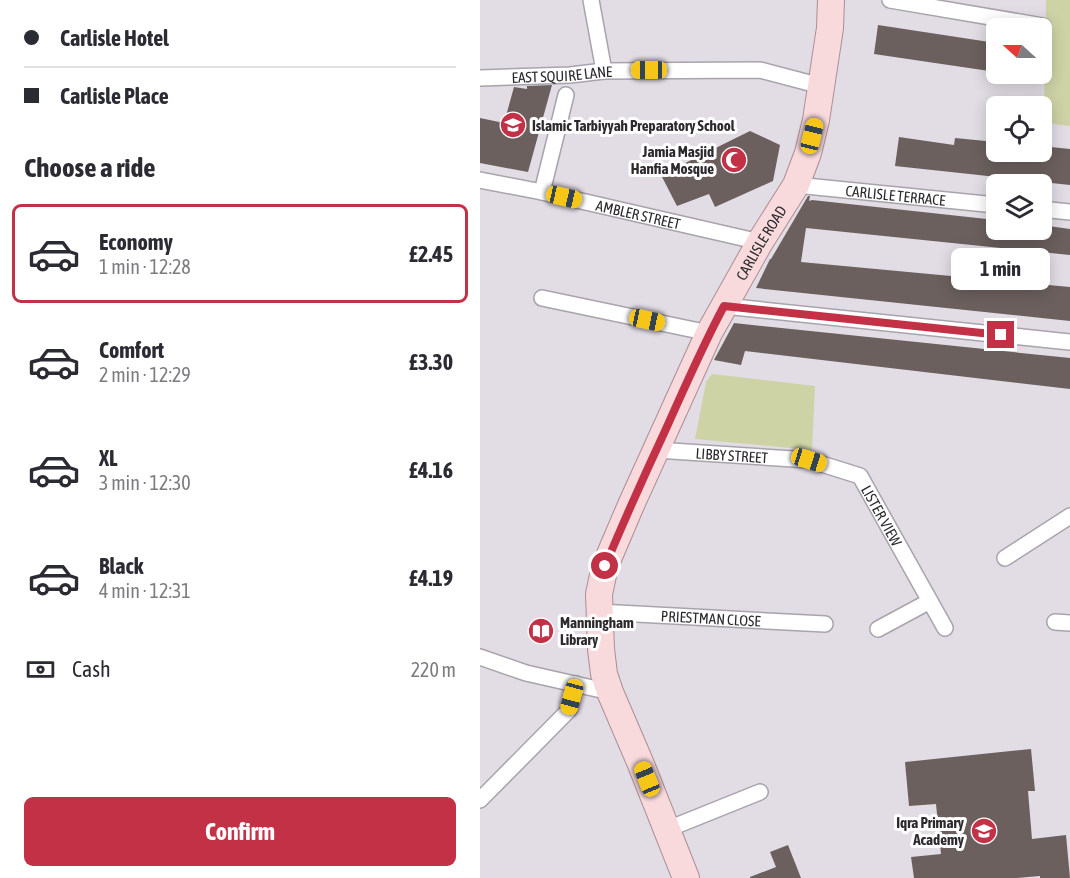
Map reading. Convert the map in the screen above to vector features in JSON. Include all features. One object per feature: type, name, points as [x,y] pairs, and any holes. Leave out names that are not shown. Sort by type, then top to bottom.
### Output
[{"type":"main road","name":"CARLISLE ROAD","points":[[683,877],[668,829],[604,674],[599,594],[605,566],[709,333],[760,242],[796,185],[808,153],[816,120],[830,28],[831,0]]},
{"type":"street","points":[[591,0],[604,71]]},
{"type":"street","points":[[890,0],[996,18]]},
{"type":"street","name":"EAST SQUIRE LANE","points":[[480,78],[570,75],[604,71],[760,70],[821,86]]},
{"type":"street","points":[[542,192],[566,95]]},
{"type":"street","name":"AMBLER STREET","points":[[480,180],[760,242]]},
{"type":"street","name":"CARLISLE TERRACE","points":[[796,185],[986,204]]},
{"type":"street","points":[[1052,210],[1070,212]]},
{"type":"street","points":[[542,298],[709,333]]},
{"type":"street","points":[[724,306],[1070,342]]},
{"type":"street","name":"LIBBY STREET","points":[[656,450],[809,460]]},
{"type":"street","name":"LISTER VIEW","points":[[809,460],[860,476],[945,628]]},
{"type":"street","points":[[1005,558],[1070,516]]},
{"type":"street","points":[[878,629],[930,601]]},
{"type":"street","name":"PRIESTMAN CLOSE","points":[[599,612],[825,624]]},
{"type":"street","points":[[480,657],[526,673],[610,692]]},
{"type":"street","points":[[480,800],[569,710],[576,684]]},
{"type":"street","points":[[668,829],[760,792]]},
{"type":"green space","points":[[1046,0],[1070,0],[1070,126],[1052,123],[1052,96],[1044,96],[1045,84],[1052,84],[1052,18],[1046,18]]},
{"type":"green space","points":[[712,374],[815,386],[812,450],[695,439],[706,382]]},
{"type":"building","points":[[878,25],[986,41],[986,71],[874,54]]},
{"type":"building","name":"Islamic Tarbiyyah Preparatory School","points":[[552,85],[528,172],[480,163],[480,118],[504,123],[514,87],[527,89],[527,86]]},
{"type":"building","name":"Jamia Masjid Hanfia Mosque","points":[[750,131],[780,145],[773,181],[715,207],[709,194],[677,206],[661,175]]},
{"type":"building","points":[[899,137],[954,145],[955,138],[986,141],[986,162],[1052,162],[1052,147],[1070,149],[1070,185],[1052,183],[1052,174],[986,174],[986,176],[895,166]]},
{"type":"building","points":[[808,196],[810,196],[809,201],[986,219],[986,240],[1052,240],[1052,227],[1070,229],[1070,255],[806,228],[801,262],[1070,287],[1070,321],[756,288]]},
{"type":"building","points":[[734,323],[1070,358],[1070,389],[745,351],[741,365],[714,360]]},
{"type":"building","points":[[1031,749],[1035,791],[1028,791],[1032,839],[1066,835],[1070,878],[1040,878],[1040,876],[914,878],[911,857],[941,854],[936,804],[909,806],[905,762]]},
{"type":"building","points":[[788,845],[801,878],[750,878],[776,867],[770,852]]},
{"type":"place","name":"Islamic Tarbiyyah Preparatory School","points":[[513,125]]},
{"type":"place","name":"Jamia Masjid Hanfia Mosque","points":[[734,160]]},
{"type":"place","name":"Manningham Library","points":[[541,631]]},
{"type":"place","name":"Iqra Primary Academy","points":[[984,831]]},
{"type":"route","points":[[605,566],[709,333],[724,306],[1001,335]]}]
